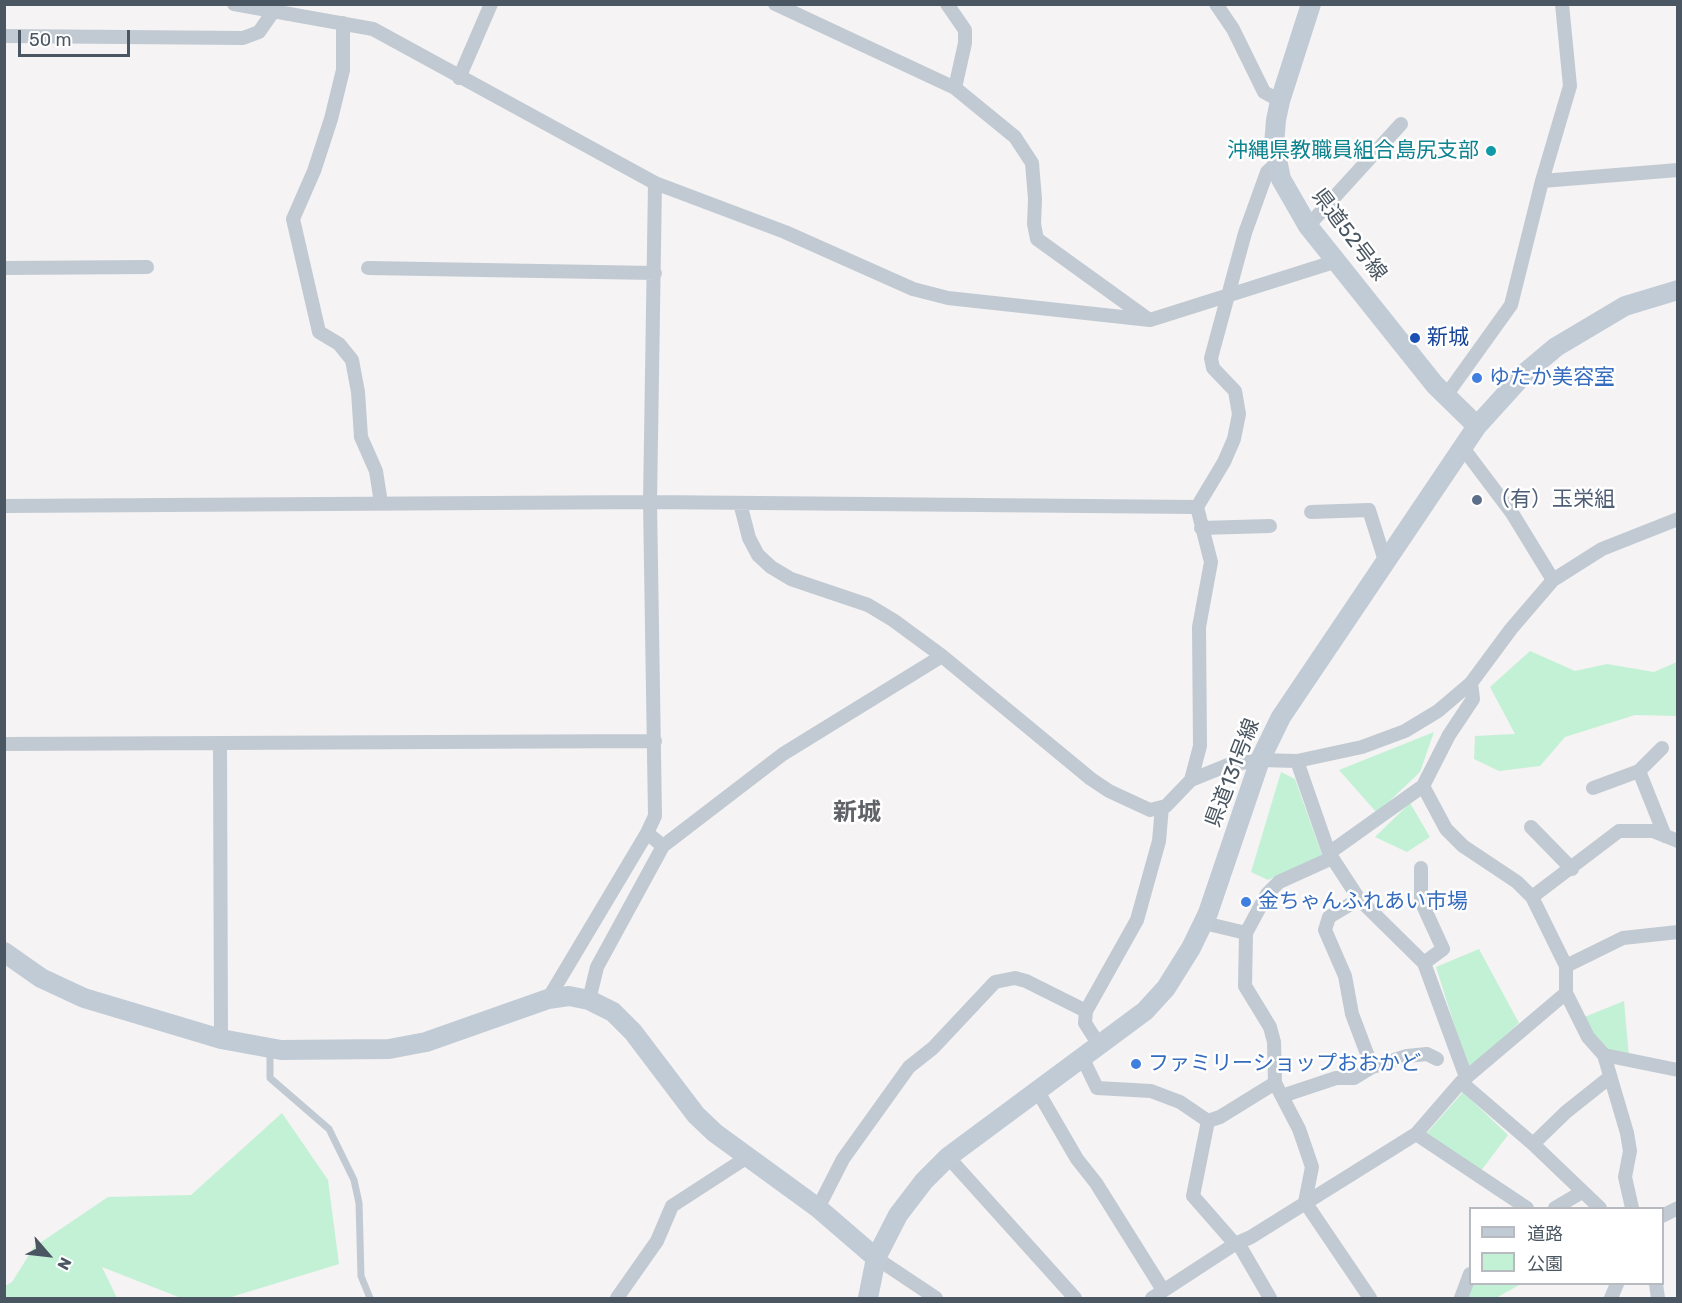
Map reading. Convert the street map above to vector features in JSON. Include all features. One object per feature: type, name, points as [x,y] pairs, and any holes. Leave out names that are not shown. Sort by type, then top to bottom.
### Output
[{"type":"main road","name":"県道52号線","points":[[1311,4],[1280,101],[1274,145],[1276,164],[1291,200],[1308,226],[1445,397],[1477,426]]},
{"type":"main road","name":"県道131号線","points":[[868,1299],[876,1258],[898,1215],[924,1181],[948,1157],[1145,1011],[1166,988],[1204,922],[1260,760],[1281,717],[1477,426],[1525,373],[1556,347],[1625,306],[1677,290]]},
{"type":"main road","points":[[4,952],[41,978],[84,998],[221,1039],[270,1049],[389,1049],[426,1042],[548,999],[569,996],[589,1000],[613,1012],[633,1032],[696,1115],[746,1158],[818,1208],[876,1258]]},
{"type":"street","points":[[234,4],[373,29],[655,183],[785,232],[913,289],[948,297],[1150,321],[1337,261]]},
{"type":"street","points":[[459,78],[491,4]]},
{"type":"street","points":[[775,4],[955,88],[1015,137],[1032,163],[1035,199],[1034,224],[1037,240],[1150,321]]},
{"type":"street","points":[[946,4],[964,30],[965,43],[955,88]]},
{"type":"street","points":[[1216,4],[1233,29],[1264,92],[1280,101]]},
{"type":"street","points":[[1445,397],[1511,305],[1542,181],[1570,86],[1562,4]]},
{"type":"street","points":[[4,36],[243,38],[259,32],[273,12]]},
{"type":"street","points":[[344,24],[343,70],[336,99],[314,171],[293,219],[319,332],[339,344],[352,360],[358,392],[361,437],[376,471],[381,503]]},
{"type":"street","points":[[1308,226],[1401,124]]},
{"type":"street","points":[[1191,780],[1200,746],[1199,627],[1211,562],[1197,507],[1224,462],[1234,439],[1239,414],[1235,391],[1214,368],[1211,358],[1225,298],[1267,172],[1276,164]]},
{"type":"street","points":[[1542,181],[1677,170]]},
{"type":"street","points":[[548,999],[655,816],[650,502],[655,183]]},
{"type":"street","points":[[4,268],[147,267]]},
{"type":"street","points":[[368,268],[655,273]]},
{"type":"street","points":[[1463,448],[1512,513],[1553,580]]},
{"type":"street","points":[[4,506],[650,502],[1197,507]]},
{"type":"street","points":[[740,503],[749,538],[758,555],[771,567],[791,579],[868,605],[893,620],[942,656],[1091,779],[1109,791],[1150,810],[1162,807],[1191,780],[1228,765],[1260,760],[1297,761],[1362,747],[1405,731],[1438,711],[1471,682],[1511,629],[1553,580],[1602,549],[1677,519]]},
{"type":"street","points":[[1311,512],[1369,510],[1386,564]]},
{"type":"street","points":[[1201,528],[1270,526]]},
{"type":"street","points":[[589,1000],[597,967],[663,846],[783,754],[942,656]]},
{"type":"street","points":[[1370,1299],[1305,1202],[1312,1167],[1299,1129],[1275,1083],[1274,1042],[1270,1027],[1245,986],[1246,933],[1267,894],[1279,882],[1330,855],[1423,786],[1449,735],[1473,699],[1471,682]]},
{"type":"street","points":[[4,744],[220,745],[655,741]]},
{"type":"street","points":[[220,745],[221,1039]]},
{"type":"street","points":[[1593,789],[1639,771],[1662,748]]},
{"type":"street","points":[[1297,761],[1330,855],[1359,898],[1424,963],[1464,1080],[1598,1207]]},
{"type":"street","points":[[1639,771],[1671,839]]},
{"type":"street","points":[[1423,786],[1446,829],[1462,846],[1517,882],[1532,897],[1566,966],[1566,993],[1588,1037],[1605,1055],[1627,1133],[1629,1151],[1625,1177],[1632,1207]]},
{"type":"street","points":[[1099,1045],[1085,1023],[1086,1011],[1137,920],[1159,841],[1162,807]]},
{"type":"street","points":[[1531,827],[1572,869]]},
{"type":"street","points":[[1532,897],[1572,869],[1619,831],[1653,831],[1671,839]]},
{"type":"street","points":[[647,833],[663,846]]},
{"type":"street","points":[[1421,868],[1421,901],[1443,949],[1424,963]]},
{"type":"street","points":[[1359,898],[1329,917],[1325,930],[1345,976],[1352,1014],[1372,1067]]},
{"type":"street","points":[[1204,922],[1246,933]]},
{"type":"street","points":[[1566,966],[1623,938],[1677,932]]},
{"type":"street","points":[[818,1208],[843,1159],[909,1067],[933,1048],[995,982],[1015,978],[1026,981],[1086,1011]]},
{"type":"street","points":[[1037,1090],[1077,1159],[1096,1183],[1158,1294],[1416,1134],[1464,1080],[1566,993]]},
{"type":"street","points":[[1282,1096],[1336,1078],[1354,1078],[1372,1067],[1407,1056],[1427,1054],[1437,1059]]},
{"type":"street","points":[[1605,1055],[1677,1070]]},
{"type":"street","points":[[1082,1057],[1097,1088],[1152,1091],[1180,1102],[1208,1121]]},
{"type":"street","points":[[1533,1144],[1566,1112],[1610,1077]]},
{"type":"street","points":[[1208,1121],[1220,1117],[1275,1083]]},
{"type":"street","points":[[1208,1121],[1193,1196],[1237,1243],[1270,1299]]},
{"type":"street","points":[[1416,1134],[1524,1207]]},
{"type":"street","points":[[948,1157],[1075,1299]]},
{"type":"street","points":[[617,1299],[657,1241],[672,1206],[746,1158]]},
{"type":"street","points":[[1558,1207],[1582,1192]]},
{"type":"street","points":[[876,1258],[936,1299]]},
{"type":"street","points":[[1461,1299],[1469,1277]]},
{"type":"street","points":[[1611,1299],[1617,1285]]},
{"type":"lane","points":[[270,1049],[268,1064],[270,1078],[329,1129],[354,1180],[359,1203],[361,1276],[370,1299]]},
{"type":"green space","points":[[1530,651],[1575,671],[1607,664],[1654,672],[1677,662],[1677,716],[1635,715],[1565,737],[1540,766],[1499,771],[1474,759],[1475,736],[1515,734],[1490,687]]},
{"type":"green space","points":[[1434,732],[1420,772],[1377,813],[1339,770]]},
{"type":"green space","points":[[1281,772],[1295,779],[1322,855],[1268,880],[1251,872]]},
{"type":"green space","points":[[1410,803],[1430,837],[1407,852],[1375,837]]},
{"type":"green space","points":[[1479,949],[1519,1023],[1468,1069],[1436,967]]},
{"type":"green space","points":[[1624,1001],[1629,1057],[1607,1052],[1582,1018]]},
{"type":"green space","points":[[1463,1092],[1508,1135],[1480,1172],[1426,1134]]},
{"type":"green space","points":[[282,1113],[328,1180],[339,1264],[228,1298],[181,1298],[102,1267],[117,1298],[5,1298],[5,1286],[12,1282],[34,1247],[108,1197],[191,1195]]},
{"type":"green space","points":[[1472,1285],[1519,1285],[1496,1298],[1467,1298]]},
{"type":"place","name":"沖縄県教職員組合島尻支部","points":[[1491,151]]},
{"type":"place","name":"新城","points":[[1415,338]]},
{"type":"place","name":"ゆたか美容室","points":[[1477,378]]},
{"type":"place","name":"（有）玉栄組","points":[[1477,500]]},
{"type":"place","name":"金ちゃんふれあい市場","points":[[1246,902]]},
{"type":"place","name":"ファミリーショップおおかど","points":[[1136,1064]]},
{"type":"district","name":"新城","points":[[857,813]]}]
